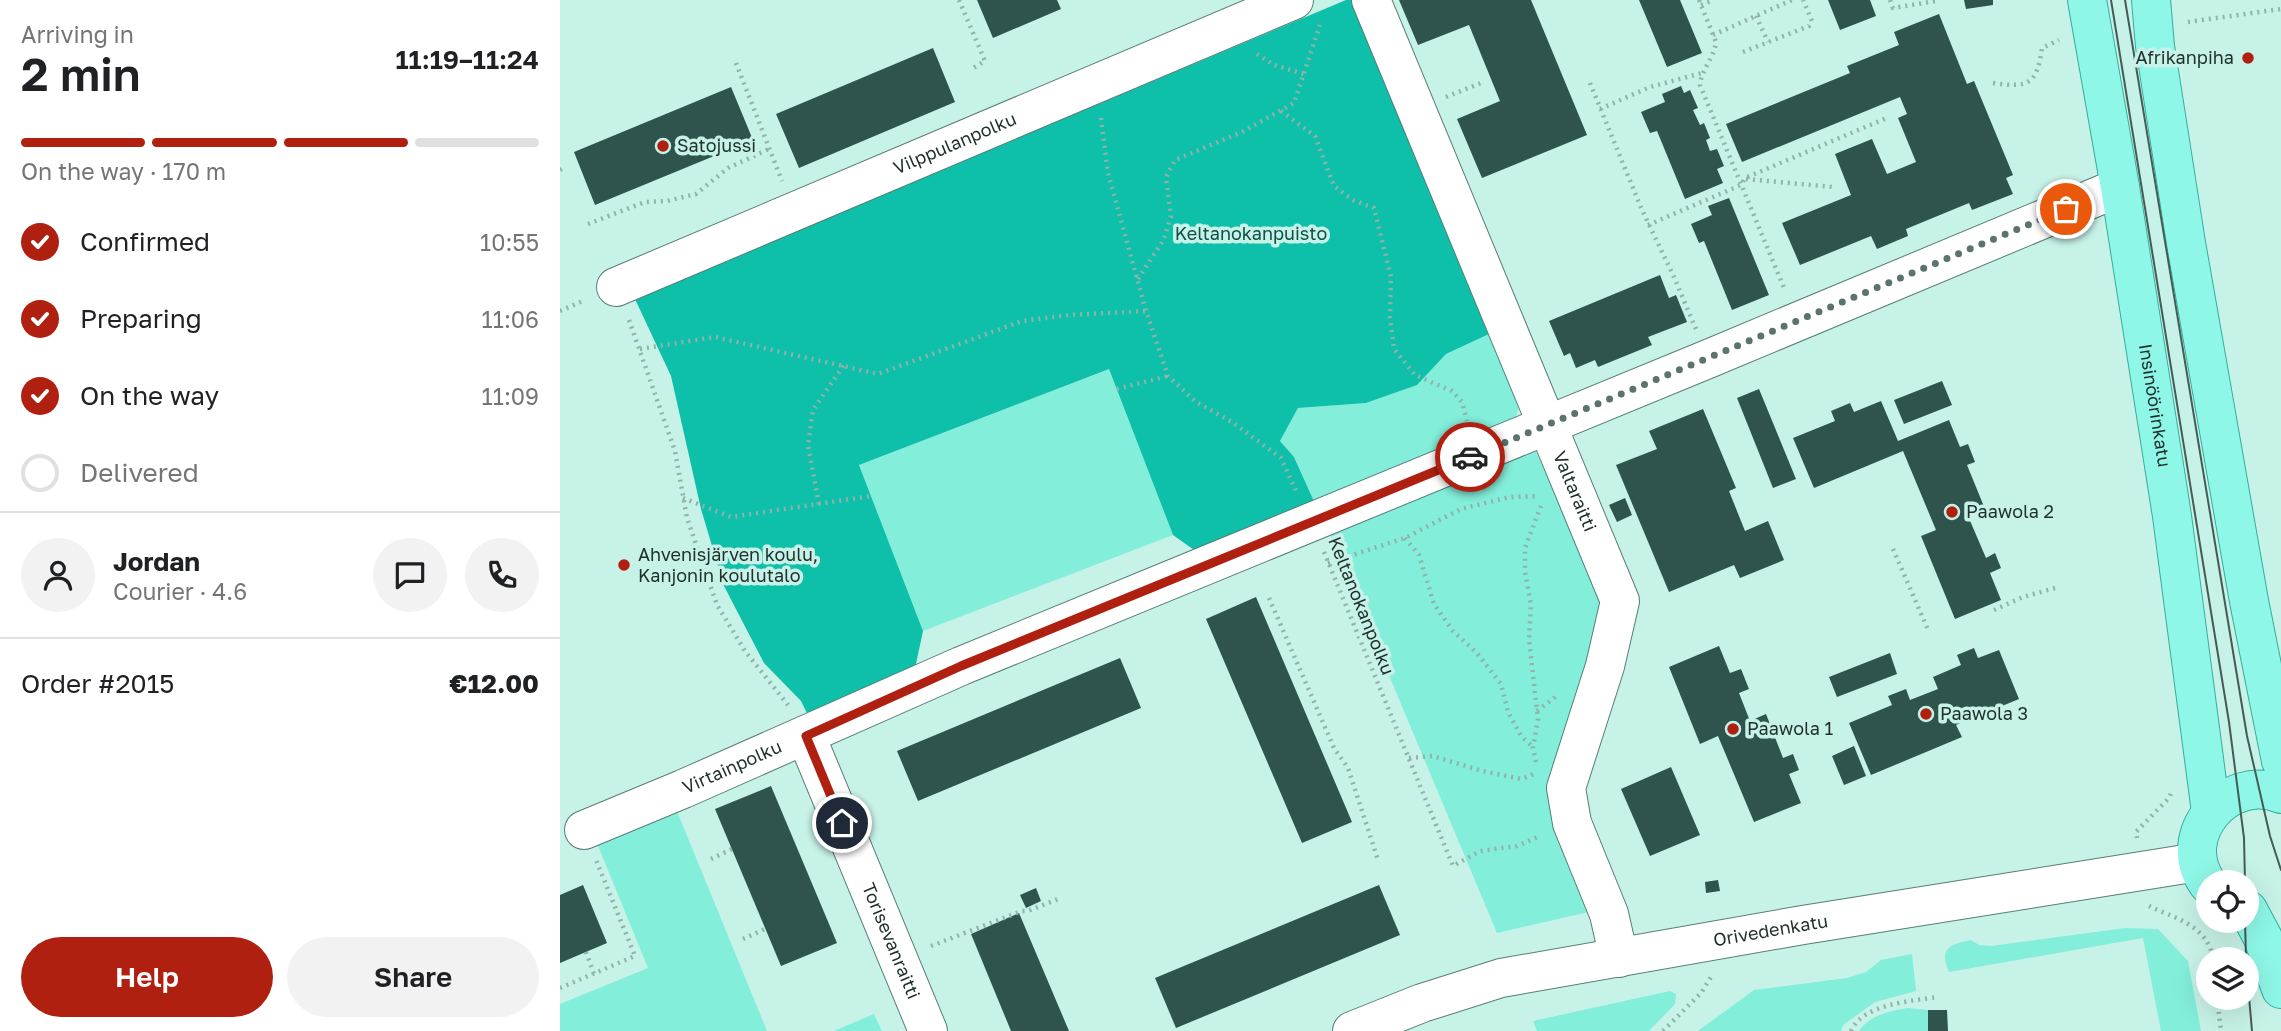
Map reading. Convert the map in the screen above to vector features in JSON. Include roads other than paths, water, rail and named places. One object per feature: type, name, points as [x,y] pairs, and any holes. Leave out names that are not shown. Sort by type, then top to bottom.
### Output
[{"type":"main road","name":"Insinöörinkatu","points":[[2087,0],[2120,187],[2172,516],[2211,811]]},
{"type":"main road","points":[[2151,0],[2155,47],[2186,243],[2246,588],[2281,761]]},
{"type":"main road","points":[[2202,870],[2197,844],[2211,811],[2238,792],[2256,789],[2281,794]]},
{"type":"main road","points":[[2259,909],[2263,938],[2281,989]]},
{"type":"street","name":"Valtaraitti","points":[[1371,0],[1620,601],[1605,666],[1566,788],[1572,823],[1609,914],[1619,958]]},
{"type":"street","name":"Vilppulanpolku","points":[[615,287],[1235,25],[1307,10]]},
{"type":"street","name":"Virtainpolku","points":[[584,830],[806,736],[961,666],[2120,187]]},
{"type":"street","name":"Torisevanraitti","points":[[806,736],[928,1031]]},
{"type":"street","name":"Orivedenkatu","points":[[1352,1031],[1422,1003],[1501,978],[2143,869],[2196,873]]},
{"type":"tram line","points":[[2111,0],[2229,722],[2244,838],[2245,870]]},
{"type":"tram line","points":[[2125,0],[2247,736],[2270,836],[2281,870]]},
{"type":"tram line","points":[[2245,933],[2246,947]]},
{"type":"tram line","points":[[2250,1010],[2252,1031]]},
{"type":"place","name":"Afrikanpiha","points":[[2248,58]]},
{"type":"place","name":"Satojussi","points":[[663,146]]},
{"type":"place","name":"Paawola 2","points":[[1952,512]]},
{"type":"place","name":"Ahvenisjärven koulu, Kanjonin koulutalo","points":[[624,565]]},
{"type":"place","name":"Paawola 3","points":[[1926,714]]},
{"type":"place","name":"Paawola 1","points":[[1733,729]]},
{"type":"park label","name":"Keltanokanpuisto","points":[[1251,234]]}]
